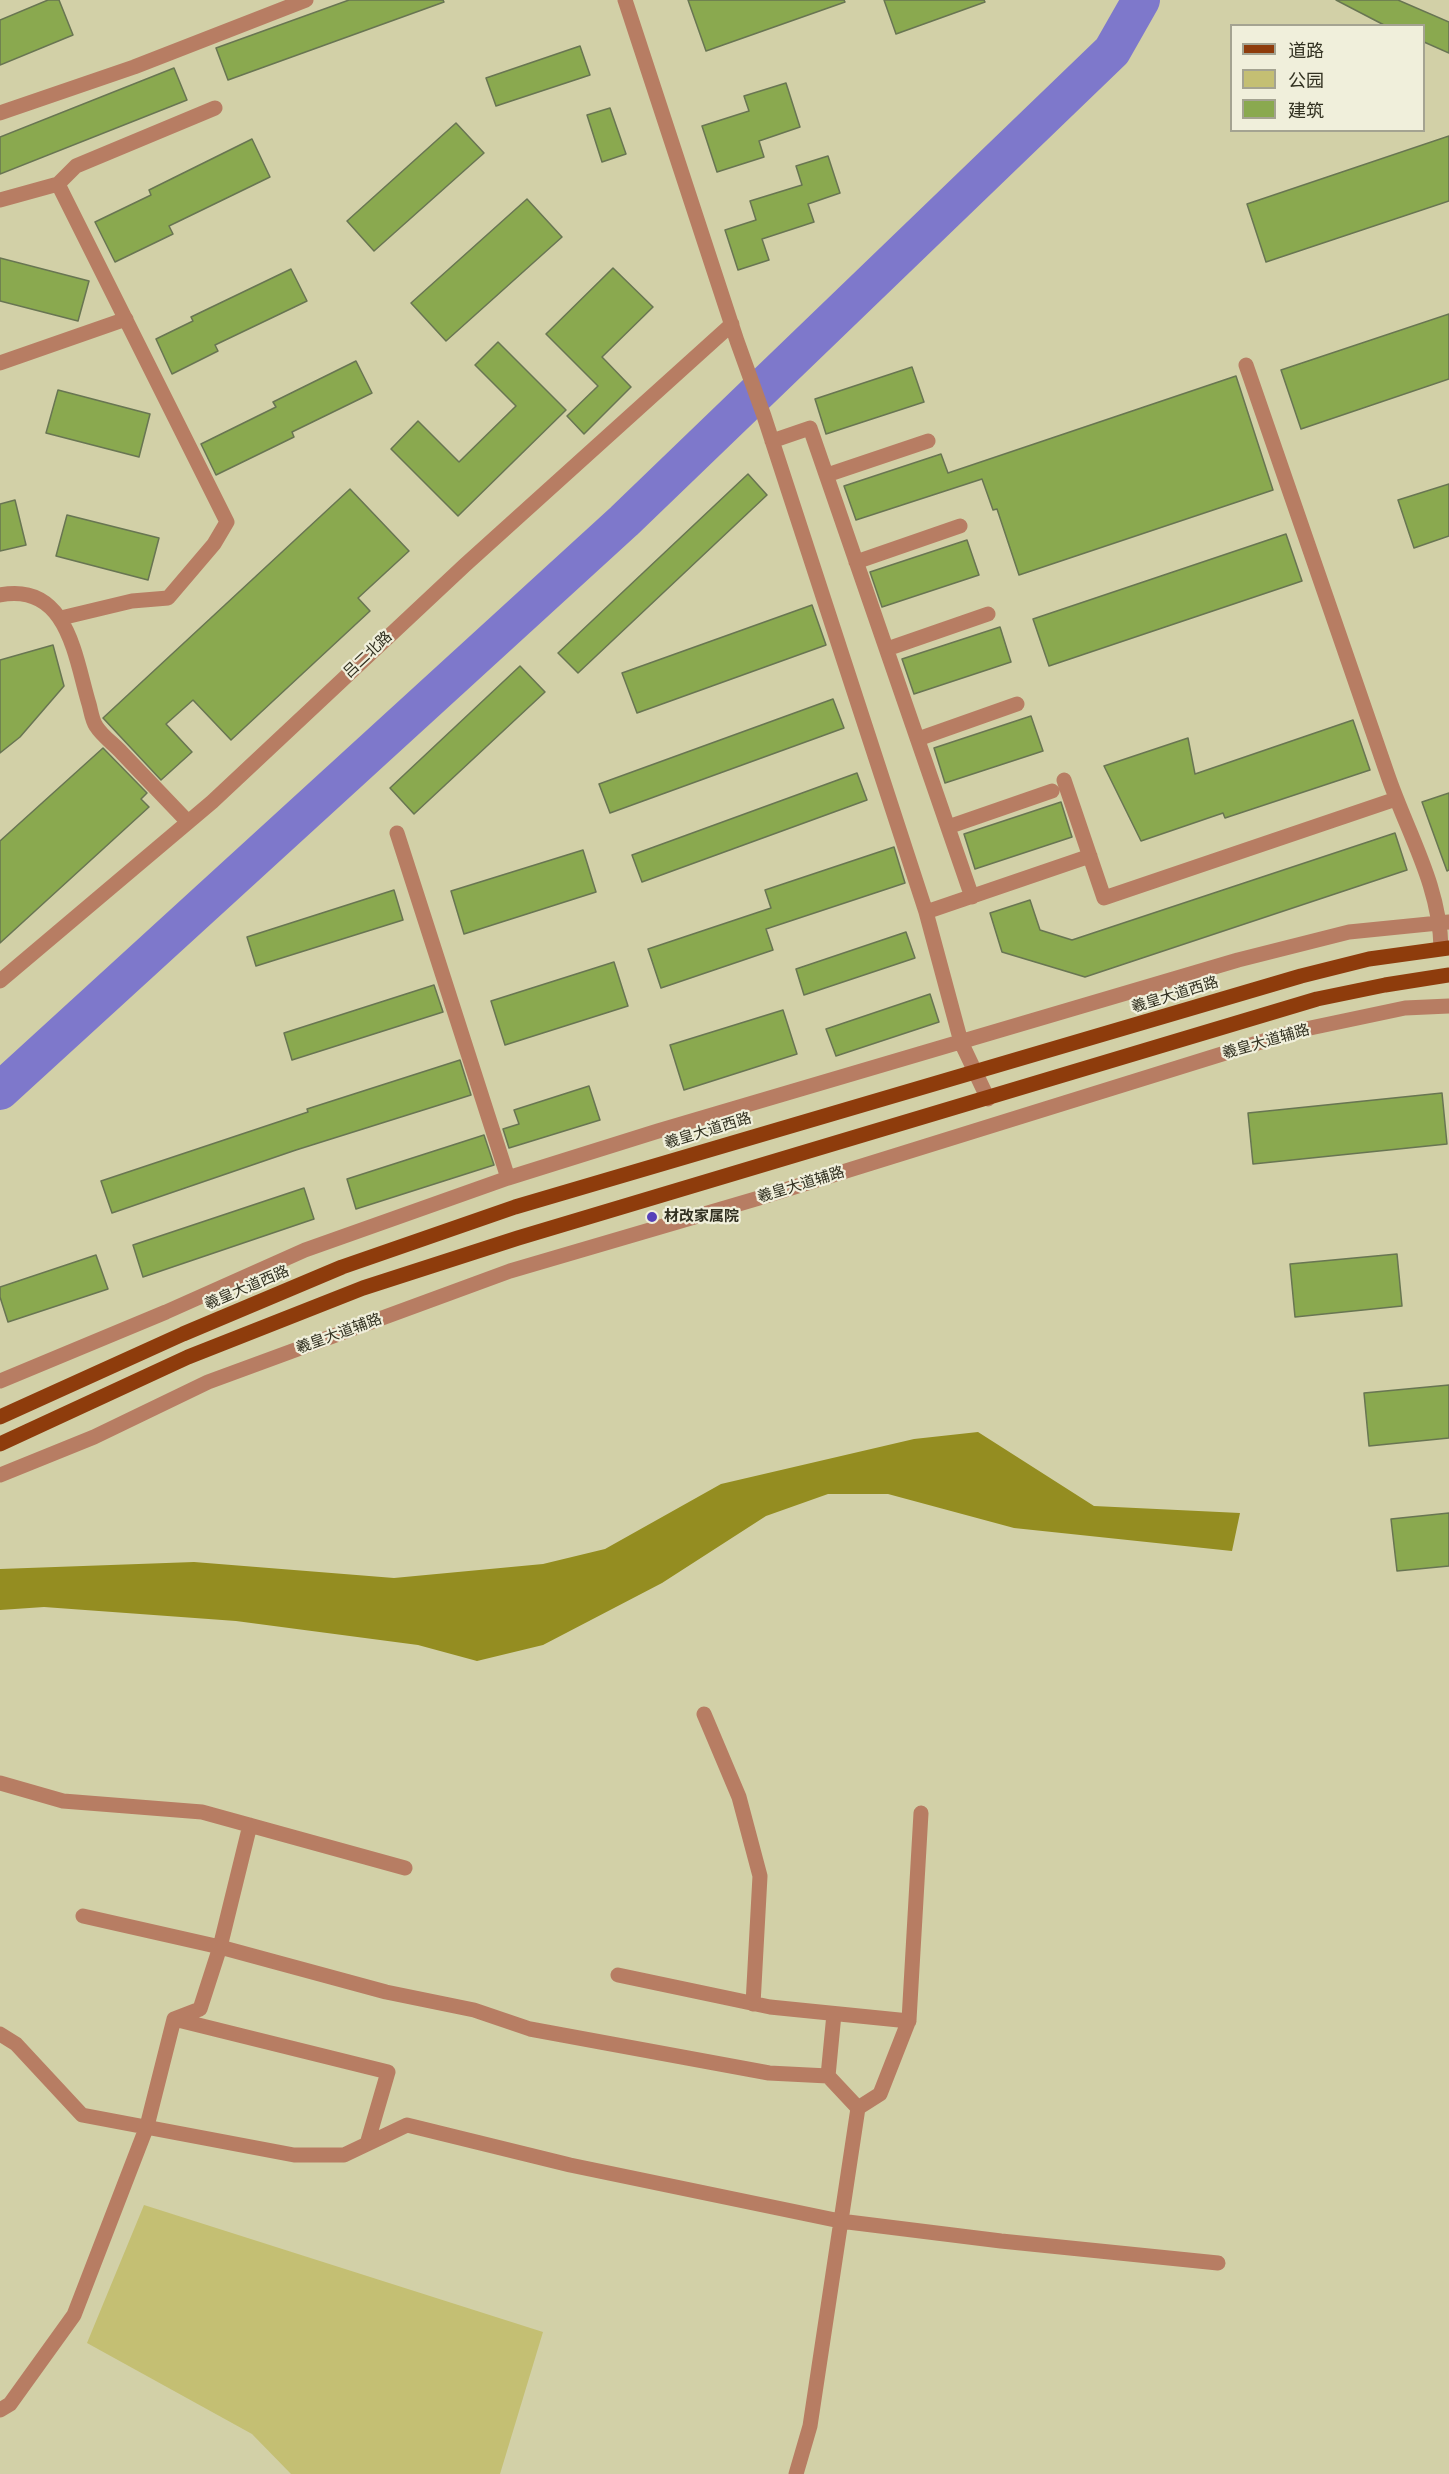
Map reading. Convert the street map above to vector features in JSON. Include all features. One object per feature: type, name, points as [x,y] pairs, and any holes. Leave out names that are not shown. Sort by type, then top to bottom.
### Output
[{"type":"main road","name":"羲皇大道西路","points":[[0,1417],[183,1334],[342,1268],[515,1207],[1301,976],[1369,959],[1445,948]]},
{"type":"main road","points":[[0,1444],[188,1357],[363,1288],[530,1235],[1317,999],[1449,975]]},
{"type":"street","points":[[0,113],[134,67],[306,0]]},
{"type":"street","points":[[625,0],[926,912],[961,1042],[988,1099]]},
{"type":"street","points":[[0,200],[58,184],[76,166],[215,108]]},
{"type":"street","points":[[58,184],[227,522],[214,544],[168,598],[132,601],[61,618]]},
{"type":"street","points":[[0,363],[126,319]]},
{"type":"street","name":"吕二北路","points":[[0,981],[212,802],[465,565],[732,324]]},
{"type":"street","points":[[1245,365],[1396,799],[1445,922],[1445,948]]},
{"type":"street","points":[[772,441],[810,428],[972,897]]},
{"type":"street","points":[[827,476],[928,441]]},
{"type":"street","points":[[856,562],[960,526]]},
{"type":"street","points":[[0,595],[10,593],[29,596],[47,604],[61,618],[70,635],[96,726],[188,822]]},
{"type":"street","points":[[887,649],[988,614]]},
{"type":"street","points":[[918,739],[1017,704]]},
{"type":"street","points":[[1064,780],[1104,898],[1396,799]]},
{"type":"street","points":[[948,827],[1052,792]]},
{"type":"street","points":[[397,833],[508,1178]]},
{"type":"street","points":[[926,912],[1090,856]]},
{"type":"street","points":[[0,1381],[166,1312],[305,1250],[508,1178],[1238,960],[1349,932],[1445,922]]},
{"type":"street","name":"羲皇大道辅路","points":[[0,1475],[94,1437],[208,1382],[510,1271],[759,1198],[1296,1031],[1405,1008],[1449,1006]]},
{"type":"street","points":[[704,1714],[739,1797],[760,1876],[753,2004]]},
{"type":"street","points":[[0,1784],[63,1801],[202,1812],[405,1868]]},
{"type":"street","points":[[796,2474],[810,2426],[858,2108],[880,2094],[909,2021],[921,1813]]},
{"type":"street","points":[[174,2019],[200,2009],[220,1947],[250,1825]]},
{"type":"street","points":[[83,1916],[220,1947],[386,1992],[474,2010],[530,2029],[769,2073],[828,2076],[858,2108]]},
{"type":"street","points":[[618,1975],[753,2004],[909,2021]]},
{"type":"street","points":[[828,2076],[834,2013]]},
{"type":"street","points":[[0,2410],[10,2404],[74,2315],[147,2126],[174,2019]]},
{"type":"street","points":[[174,2019],[388,2072],[367,2144]]},
{"type":"street","points":[[0,2034],[16,2044],[82,2115],[294,2155],[344,2155],[407,2125],[570,2166],[840,2221],[1001,2241],[1218,2263]]},
{"type":"green space","points":[[144,2205],[543,2332],[500,2474],[291,2474],[252,2434],[87,2343]]},
{"type":"shaded area","points":[[978,1432],[1094,1506],[1240,1513],[1232,1551],[1014,1528],[888,1494],[828,1494],[766,1516],[662,1583],[543,1645],[477,1661],[418,1645],[236,1621],[44,1607],[0,1610],[0,1569],[194,1562],[394,1578],[543,1564],[605,1549],[721,1484],[914,1439]]},
{"type":"building","points":[[48,0],[59,0],[73,35],[0,65],[0,20]]},
{"type":"building","points":[[349,0],[443,0],[444,2],[228,80],[216,48]]},
{"type":"building","points":[[688,0],[844,0],[845,2],[706,51]]},
{"type":"building","points":[[884,0],[984,0],[985,2],[896,34]]},
{"type":"building","points":[[1336,0],[1398,0],[1449,22],[1449,53],[1425,42],[1425,24],[1382,24]]},
{"type":"building","points":[[580,46],[590,75],[496,106],[486,78]]},
{"type":"building","points":[[174,68],[187,100],[0,174],[0,137]]},
{"type":"building","points":[[786,83],[800,127],[759,141],[764,157],[717,172],[702,126],[749,111],[744,96]]},
{"type":"building","points":[[610,108],[626,154],[602,162],[587,115]]},
{"type":"building","points":[[456,123],[484,153],[374,251],[347,221]]},
{"type":"building","points":[[1449,136],[1449,201],[1266,262],[1247,204]]},
{"type":"building","points":[[252,139],[270,177],[169,226],[173,234],[115,262],[95,222],[151,195],[149,190]]},
{"type":"building","points":[[828,156],[840,193],[808,204],[814,222],[762,239],[769,260],[738,270],[725,230],[756,220],[750,201],[802,185],[796,166]]},
{"type":"building","points":[[527,199],[562,237],[446,341],[411,303]]},
{"type":"building","points":[[0,258],[89,281],[78,321],[0,301]]},
{"type":"building","points":[[613,268],[653,307],[602,357],[631,387],[584,434],[567,416],[598,386],[546,334]]},
{"type":"building","points":[[291,269],[307,301],[215,345],[218,351],[172,374],[156,339],[193,321],[191,317]]},
{"type":"building","points":[[1449,314],[1449,379],[1301,429],[1281,370]]},
{"type":"building","points":[[498,342],[566,410],[458,516],[391,449],[418,421],[459,462],[516,406],[475,365]]},
{"type":"building","points":[[356,361],[372,393],[292,432],[294,437],[216,475],[201,444],[276,407],[273,402]]},
{"type":"building","points":[[912,367],[924,402],[826,434],[815,399]]},
{"type":"building","points":[[1236,376],[1273,490],[1019,575],[997,509],[993,510],[982,479],[856,520],[844,486],[941,454],[948,473]]},
{"type":"building","points":[[58,390],[150,414],[139,457],[46,433]]},
{"type":"building","points":[[748,474],[767,495],[578,673],[558,653]]},
{"type":"building","points":[[1449,484],[1449,536],[1414,548],[1398,500]]},
{"type":"building","points":[[350,489],[409,551],[358,598],[370,611],[231,740],[193,700],[166,724],[192,752],[161,780],[103,718]]},
{"type":"building","points":[[15,500],[26,545],[0,551],[0,504]]},
{"type":"building","points":[[67,515],[159,538],[148,580],[56,556]]},
{"type":"building","points":[[1286,534],[1302,581],[1049,666],[1033,619]]},
{"type":"building","points":[[967,540],[979,575],[882,607],[870,572]]},
{"type":"building","points":[[812,605],[826,645],[637,713],[622,673]]},
{"type":"building","points":[[1000,627],[1011,662],[914,694],[902,659]]},
{"type":"building","points":[[53,645],[64,686],[20,737],[0,753],[0,660]]},
{"type":"building","points":[[520,666],[545,692],[414,814],[390,788]]},
{"type":"building","points":[[833,699],[844,728],[610,813],[599,784]]},
{"type":"building","points":[[1031,716],[1043,751],[945,783],[934,748]]},
{"type":"building","points":[[1353,720],[1370,770],[1225,818],[1223,813],[1141,841],[1104,766],[1188,738],[1195,774]]},
{"type":"building","points":[[103,748],[147,793],[141,799],[149,807],[0,943],[0,841]]},
{"type":"building","points":[[857,773],[867,800],[642,882],[632,855]]},
{"type":"building","points":[[1449,793],[1449,870],[1447,871],[1422,802]]},
{"type":"building","points":[[1061,802],[1072,837],[975,869],[964,834]]},
{"type":"building","points":[[1395,833],[1407,870],[1085,977],[1002,952],[990,913],[1030,900],[1040,930],[1072,940]]},
{"type":"building","points":[[894,847],[905,883],[766,929],[773,950],[661,988],[648,949],[771,908],[765,890]]},
{"type":"building","points":[[583,850],[596,892],[464,934],[451,891]]},
{"type":"building","points":[[394,890],[403,920],[256,966],[247,937]]},
{"type":"building","points":[[906,932],[915,958],[804,995],[796,969]]},
{"type":"building","points":[[614,962],[628,1006],[505,1045],[491,1001]]},
{"type":"building","points":[[434,985],[443,1012],[292,1060],[284,1033]]},
{"type":"building","points":[[930,994],[939,1022],[836,1056],[826,1029]]},
{"type":"building","points":[[783,1010],[797,1054],[684,1090],[670,1045]]},
{"type":"building","points":[[460,1060],[471,1095],[296,1150],[112,1213],[101,1181],[308,1112],[307,1109]]},
{"type":"building","points":[[589,1086],[600,1120],[509,1148],[503,1129],[519,1124],[514,1110]]},
{"type":"building","points":[[1442,1093],[1447,1144],[1253,1164],[1248,1113]]},
{"type":"building","points":[[484,1135],[494,1165],[356,1209],[347,1179]]},
{"type":"building","points":[[304,1188],[314,1219],[143,1277],[133,1245]]},
{"type":"building","points":[[1397,1254],[1402,1306],[1295,1317],[1290,1264]]},
{"type":"building","points":[[96,1255],[108,1289],[8,1322],[0,1297],[0,1287]]},
{"type":"building","points":[[1449,1385],[1449,1438],[1369,1446],[1364,1393]]},
{"type":"building","points":[[1449,1513],[1449,1566],[1397,1571],[1391,1519]]},
{"type":"waterway","points":[[0,1091],[624,521],[1112,51],[1141,0]]},
{"type":"place","name":"材改家属院","points":[[652,1217]]}]
